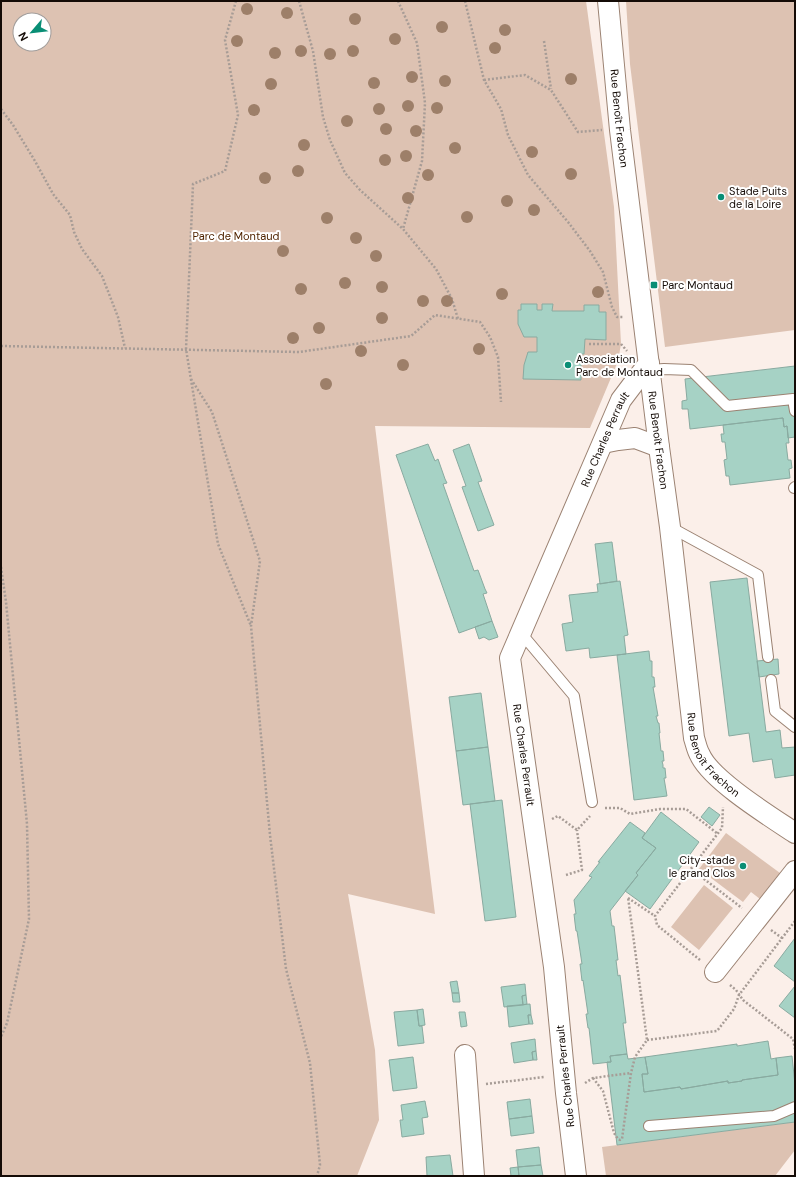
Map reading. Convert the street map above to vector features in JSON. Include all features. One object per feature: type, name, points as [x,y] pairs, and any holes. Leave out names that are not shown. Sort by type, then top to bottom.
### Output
[{"type":"street","name":"Rue Benoît Frachon","points":[[608,1],[620,130],[670,527],[694,738],[700,756],[718,777],[748,801],[795,833]]},
{"type":"street","name":"Rue Charles Perrault","points":[[576,1176],[566,1093],[554,967],[510,658],[622,400],[649,366]]},
{"type":"street","points":[[603,443],[635,438],[659,447]]},
{"type":"street","points":[[715,972],[795,871]]},
{"type":"street","points":[[465,1055],[474,1176]]},
{"type":"lane","points":[[649,366],[664,369],[691,370],[727,406],[793,399],[795,412]]},
{"type":"lane","points":[[670,527],[758,575],[768,657]]},
{"type":"lane","points":[[521,633],[574,696],[592,802]]},
{"type":"lane","points":[[771,680],[775,711],[795,726]]},
{"type":"lane","points":[[650,1126],[774,1116],[795,1107]]},
{"type":"path","points":[[236,1],[225,40],[238,114],[225,171],[193,184],[186,349],[218,544],[251,626]]},
{"type":"path","points":[[299,1],[313,50],[323,117],[330,140],[345,173],[360,190],[403,230],[436,269],[452,299],[458,319]]},
{"type":"path","points":[[398,1],[417,43],[425,104],[422,161],[403,230]]},
{"type":"path","points":[[466,1],[484,80],[500,109],[508,135],[528,175],[586,245],[603,272],[612,307],[617,317],[643,319]]},
{"type":"path","points":[[544,41],[551,90],[578,132],[599,131]]},
{"type":"path","points":[[484,80],[525,75],[551,90]]},
{"type":"path","points":[[1,109],[13,125],[53,194],[70,215],[74,232],[82,249],[102,276],[118,317],[125,348]]},
{"type":"path","points":[[1,346],[299,352],[412,336],[435,315],[480,322],[490,337],[498,357],[501,402]]},
{"type":"path","points":[[589,344],[605,344]]},
{"type":"path","points":[[191,379],[212,412],[260,561],[251,626],[270,835],[286,969],[310,1063],[320,1165],[317,1176]]},
{"type":"path","points":[[1,567],[6,602],[27,824],[29,919],[7,1023],[1,1037]]},
{"type":"path","points":[[605,808],[620,808],[630,814],[660,809],[686,809],[718,834]]},
{"type":"path","points":[[577,830],[592,813]]},
{"type":"path","points":[[534,829],[558,816],[577,830],[582,870],[566,875]]},
{"type":"path","points":[[655,916],[718,834],[722,828],[722,816]]},
{"type":"path","points":[[691,869],[782,938]]},
{"type":"path","points":[[631,1073],[594,1078],[603,1091],[614,1133],[620,1140],[622,1139],[631,1073],[635,1057],[647,1040],[628,897],[655,916],[657,925],[736,990],[743,1000],[794,1038],[795,1049]]},
{"type":"path","points":[[647,1040],[717,1031],[734,1009],[739,995],[795,921]]},
{"type":"path","points":[[467,1087],[545,1077]]},
{"type":"green space","name":"Parc de Montaud","points":[[1,1],[586,1],[614,207],[621,344],[618,361],[590,428],[375,426],[435,914],[348,894],[375,1050],[379,1120],[357,1176],[1,1176]]},
{"type":"green space","name":"Stade Puits de la Loire","points":[[626,1],[795,1],[795,330],[665,347],[630,64]]},
{"type":"green space","name":"City-stade le grand Clos","points":[[726,833],[780,873],[760,899],[751,892],[743,902],[699,869]]},
{"type":"green space","points":[[704,885],[733,908],[699,950],[671,927]]},
{"type":"green space","points":[[795,1122],[795,1150],[775,1176],[606,1176],[602,1147]]},
{"type":"building","points":[[521,304],[537,304],[537,310],[542,310],[542,304],[553,304],[552,311],[584,311],[584,305],[599,305],[599,312],[606,312],[606,340],[585,339],[584,354],[581,354],[581,380],[523,379],[524,365],[528,352],[537,352],[537,337],[524,337],[518,324],[518,310],[521,310]]},
{"type":"building","points":[[795,366],[795,437],[788,438],[787,426],[784,427],[783,418],[690,429],[688,409],[682,409],[682,401],[687,400],[685,379]]},
{"type":"building","points":[[783,418],[784,427],[787,426],[789,443],[786,443],[788,460],[791,460],[792,468],[789,469],[790,478],[730,485],[729,476],[726,476],[724,460],[727,459],[725,442],[722,442],[721,434],[724,434],[723,425]]},
{"type":"building","points":[[428,444],[435,461],[438,459],[447,483],[443,484],[474,571],[478,570],[487,593],[483,594],[492,621],[459,633],[396,455]]},
{"type":"building","points":[[469,444],[482,481],[478,482],[494,525],[478,531],[462,487],[466,486],[453,450]]},
{"type":"building","points":[[612,542],[617,581],[600,584],[595,544]]},
{"type":"building","points":[[747,578],[766,732],[780,730],[782,748],[795,747],[795,775],[775,778],[772,759],[753,762],[749,733],[729,736],[710,582]]},
{"type":"building","points":[[620,581],[628,635],[624,636],[626,654],[590,658],[589,648],[566,651],[562,624],[573,622],[569,595],[598,592],[597,584]]},
{"type":"building","points":[[492,621],[498,637],[489,640],[484,637],[479,639],[475,627]]},
{"type":"building","points":[[649,651],[650,661],[652,661],[652,677],[654,677],[655,687],[653,687],[658,716],[656,716],[659,723],[661,751],[663,751],[664,761],[662,761],[663,768],[665,768],[666,778],[664,778],[667,796],[634,800],[617,655]]},
{"type":"building","points":[[778,659],[779,674],[759,677],[757,661]]},
{"type":"building","points":[[481,693],[488,747],[456,751],[449,697]]},
{"type":"building","points":[[488,747],[495,801],[463,805],[456,751]]},
{"type":"building","points":[[502,800],[516,917],[485,921],[470,804]]},
{"type":"building","points":[[709,807],[720,815],[712,826],[701,817]]},
{"type":"building","points":[[661,812],[699,842],[650,909],[625,891],[638,875],[636,873],[656,848],[642,838]]},
{"type":"building","points":[[630,822],[645,833],[642,838],[656,848],[636,873],[638,875],[610,911],[612,926],[614,926],[618,960],[616,960],[618,976],[620,975],[626,1023],[623,1023],[627,1054],[610,1056],[611,1062],[593,1064],[586,1014],[588,1014],[580,964],[582,964],[575,923],[574,914],[576,914],[574,900],[592,877],[589,876],[600,862],[598,862]]},
{"type":"building","points":[[795,938],[795,982],[774,966]]},
{"type":"building","points":[[457,981],[459,993],[452,993],[450,982]]},
{"type":"building","points":[[525,984],[526,995],[522,996],[523,1005],[504,1007],[501,987]]},
{"type":"building","points":[[795,986],[795,1018],[779,1006]]},
{"type":"building","points":[[452,993],[459,993],[460,1002],[453,1002]]},
{"type":"building","points":[[526,995],[527,1004],[523,1005],[522,996]]},
{"type":"building","points":[[530,1004],[531,1015],[528,1015],[529,1024],[509,1027],[507,1006]]},
{"type":"building","points":[[423,1009],[425,1025],[419,1026],[417,1010]]},
{"type":"building","points":[[417,1010],[419,1026],[422,1026],[424,1043],[398,1046],[394,1012]]},
{"type":"building","points":[[459,1012],[465,1012],[467,1026],[461,1027]]},
{"type":"building","points":[[528,1015],[531,1015],[533,1024],[529,1024]]},
{"type":"building","points":[[535,1039],[536,1051],[532,1052],[533,1060],[514,1063],[511,1043]]},
{"type":"building","points":[[768,1041],[771,1059],[776,1058],[778,1075],[728,1083],[728,1081],[681,1089],[680,1087],[644,1092],[642,1074],[648,1074],[645,1057]]},
{"type":"building","points":[[536,1051],[537,1060],[533,1060],[532,1052]]},
{"type":"building","points":[[627,1054],[628,1059],[645,1057],[648,1074],[642,1074],[644,1092],[680,1087],[681,1089],[728,1081],[728,1083],[778,1075],[776,1058],[792,1056],[795,1085],[795,1122],[617,1145],[607,1062],[611,1062],[610,1056]]},
{"type":"building","points":[[413,1057],[417,1088],[393,1091],[389,1060]]},
{"type":"building","points":[[530,1099],[532,1116],[509,1119],[507,1102]]},
{"type":"building","points":[[425,1101],[428,1117],[422,1118],[424,1134],[402,1137],[400,1120],[403,1120],[401,1105]]},
{"type":"building","points":[[532,1116],[534,1133],[511,1136],[509,1119]]},
{"type":"building","points":[[539,1147],[541,1165],[518,1167],[516,1150]]},
{"type":"building","points":[[450,1155],[453,1176],[427,1176],[426,1157]]},
{"type":"building","points":[[541,1165],[543,1176],[519,1176],[518,1167]]},
{"type":"building","points":[[518,1167],[519,1176],[511,1176],[510,1168]]},
{"type":"place","name":"Stade Puits de la Loire","points":[[721,197]]},
{"type":"place","name":"Parc Montaud","points":[[654,285]]},
{"type":"place","name":"Association Parc de Montaud","points":[[568,365]]},
{"type":"place","name":"City-stade le grand Clos","points":[[743,866]]}]
